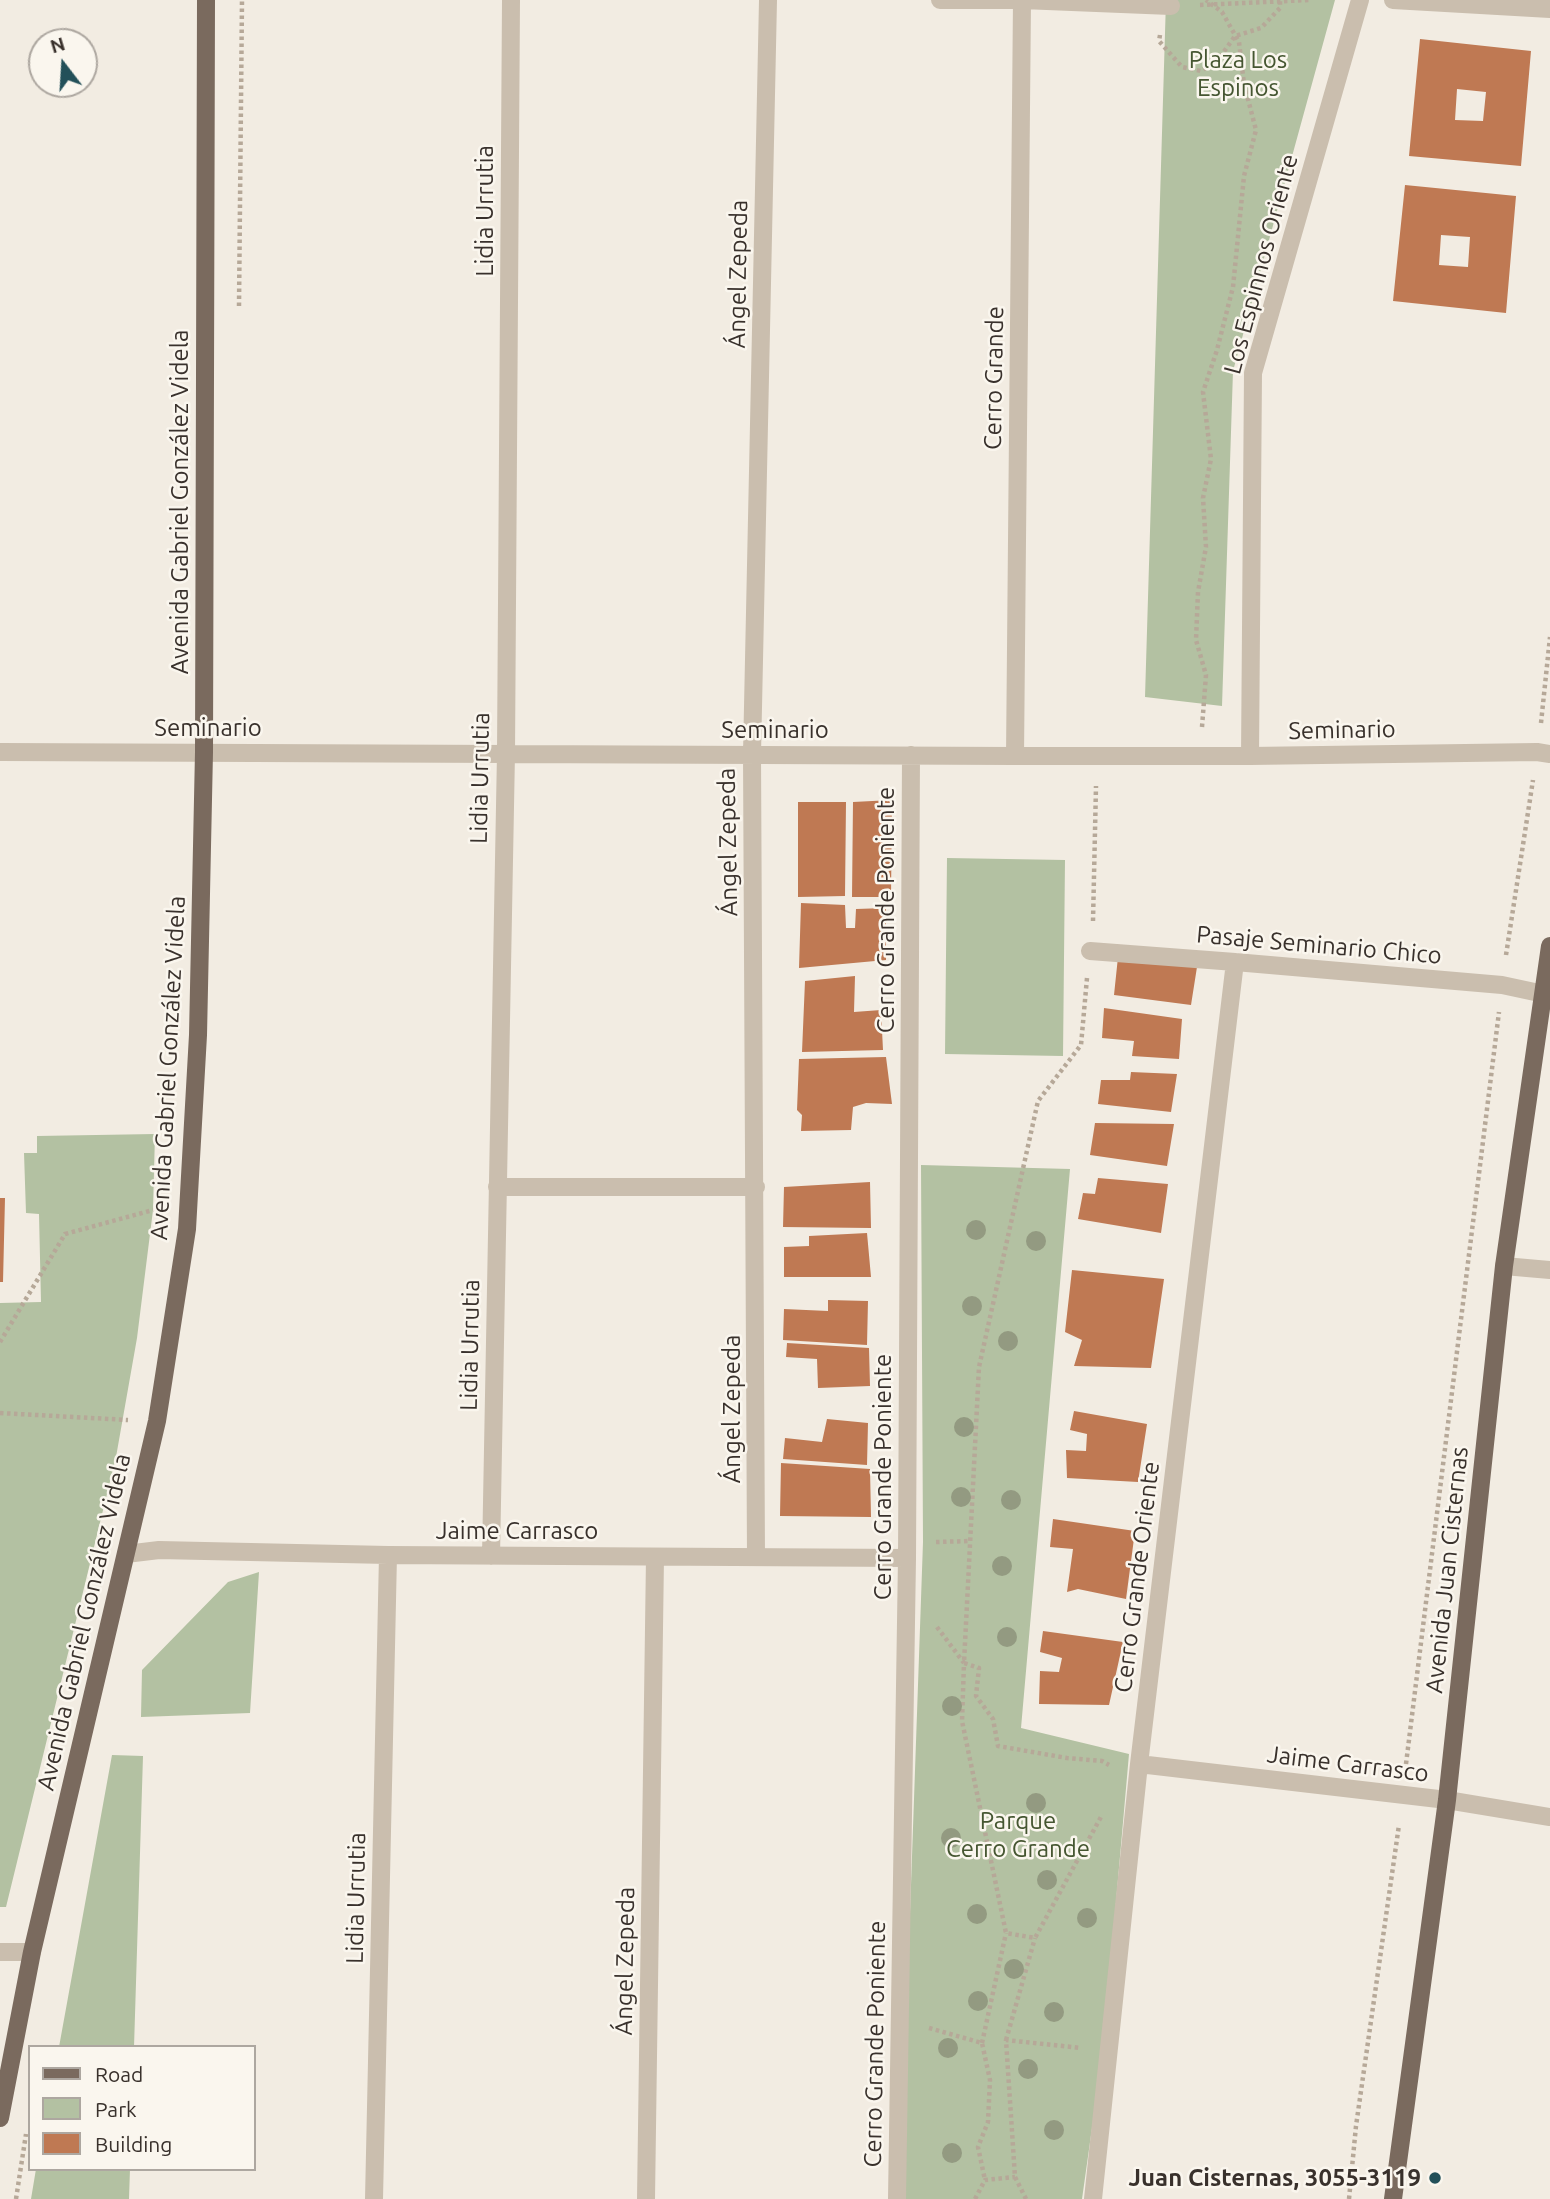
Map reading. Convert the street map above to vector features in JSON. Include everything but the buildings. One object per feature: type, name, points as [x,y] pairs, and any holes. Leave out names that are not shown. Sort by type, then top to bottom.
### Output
[{"type":"main road","name":"Avenida Gabriel González Videla","points":[[0,2118],[32,1952],[157,1421],[187,1230],[198,1035],[204,752],[206,0]]},
{"type":"main road","name":"Avenida Juan Cisternas","points":[[1393,2199],[1447,1800],[1504,1266],[1550,946]]},
{"type":"street","name":"Lidia Urrutia","points":[[491,1556],[506,754],[511,0]]},
{"type":"street","name":"Ángel Zepeda","points":[[756,1558],[752,754],[768,0]]},
{"type":"street","points":[[940,0],[1022,0],[1171,6]]},
{"type":"street","name":"Cerro Grande","points":[[1015,756],[1022,0]]},
{"type":"street","name":"Los Espinnos Oriente","points":[[1250,756],[1253,373],[1360,0]]},
{"type":"street","points":[[1393,0],[1550,9]]},
{"type":"street","name":"Seminario","points":[[0,752],[1015,756],[1544,753]]},
{"type":"street","name":"Cerro Grande Poniente","points":[[897,2199],[907,1558],[911,755]]},
{"type":"street","name":"Pasaje Seminario Chico","points":[[1090,951],[1502,985],[1544,994]]},
{"type":"street","name":"Cerro Grande Oriente","points":[[1093,2199],[1139,1765],[1235,961]]},
{"type":"street","points":[[497,1187],[756,1187]]},
{"type":"street","points":[[1504,1266],[1550,1270]]},
{"type":"street","name":"Jaime Carrasco","points":[[126,1554],[159,1550],[388,1555],[907,1558]]},
{"type":"street","name":"Lidia Urrutia","points":[[374,2199],[388,1555]]},
{"type":"street","name":"Ángel Zepeda","points":[[646,2199],[655,1557]]},
{"type":"street","name":"Jaime Carrasco","points":[[1139,1765],[1447,1800],[1550,1817]]},
{"type":"street","points":[[0,1952],[32,1952]]},
{"type":"path","points":[[1206,0],[1222,12],[1239,42]]},
{"type":"path","points":[[1280,1],[1280,8],[1261,28],[1235,36],[1218,60],[1201,71],[1182,67],[1159,41],[1163,24],[1180,22],[1171,6],[1212,5],[1280,1],[1308,0]]},
{"type":"path","points":[[1349,2199],[1356,2126],[1403,1795],[1502,985],[1544,753],[1550,637]]},
{"type":"path","points":[[975,2199],[985,2180],[978,2147],[988,2122],[990,2080],[982,2043],[1006,1933],[962,1721],[979,1367],[1038,1101]]},
{"type":"path","points":[[0,1342],[65,1234],[153,1210]]},
{"type":"path","points":[[0,1413],[157,1421]]},
{"type":"path","points":[[935,1542],[970,1541]]},
{"type":"path","points":[[935,1626],[964,1663],[979,1668],[976,1696],[993,1719],[998,1746],[1102,1761],[1124,1775],[1139,1765]]},
{"type":"path","points":[[1026,2199],[1015,2177],[1006,2040],[1035,1938],[1105,1810]]},
{"type":"path","points":[[1006,1933],[1035,1938]]},
{"type":"path","points":[[900,2020],[982,2043]]},
{"type":"path","points":[[1006,2040],[1089,2048]]},
{"type":"path","points":[[16,2199],[28,2123]]},
{"type":"path","points":[[985,2180],[1015,2177]]},
{"type":"green space","name":"Plaza Los Espinos","points":[[1166,0],[1335,0],[1233,371],[1222,706],[1145,697]]},
{"type":"green space","points":[[947,858],[1065,860],[1063,1056],[945,1054]]},
{"type":"green space","points":[[155,1134],[153,1210],[137,1338],[116,1457],[6,1907],[0,1907],[0,1303],[41,1302],[39,1214],[26,1213],[24,1153],[37,1153],[37,1136]]},
{"type":"green space","name":"Parque Cerro Grande","points":[[921,1165],[1070,1169],[1021,1728],[1129,1754],[1103,2050],[1082,2199],[900,2199],[923,1542]]},
{"type":"green space","points":[[259,1572],[250,1713],[141,1717],[142,1670],[228,1582]]},
{"type":"green space","points":[[112,1755],[143,1756],[134,2045],[59,2045]]},
{"type":"green space","points":[[36,2171],[130,2171],[129,2199],[31,2199]]},
{"type":"place","name":"Juan Cisternas, 3055-3119","points":[[1435,2178]]}]
